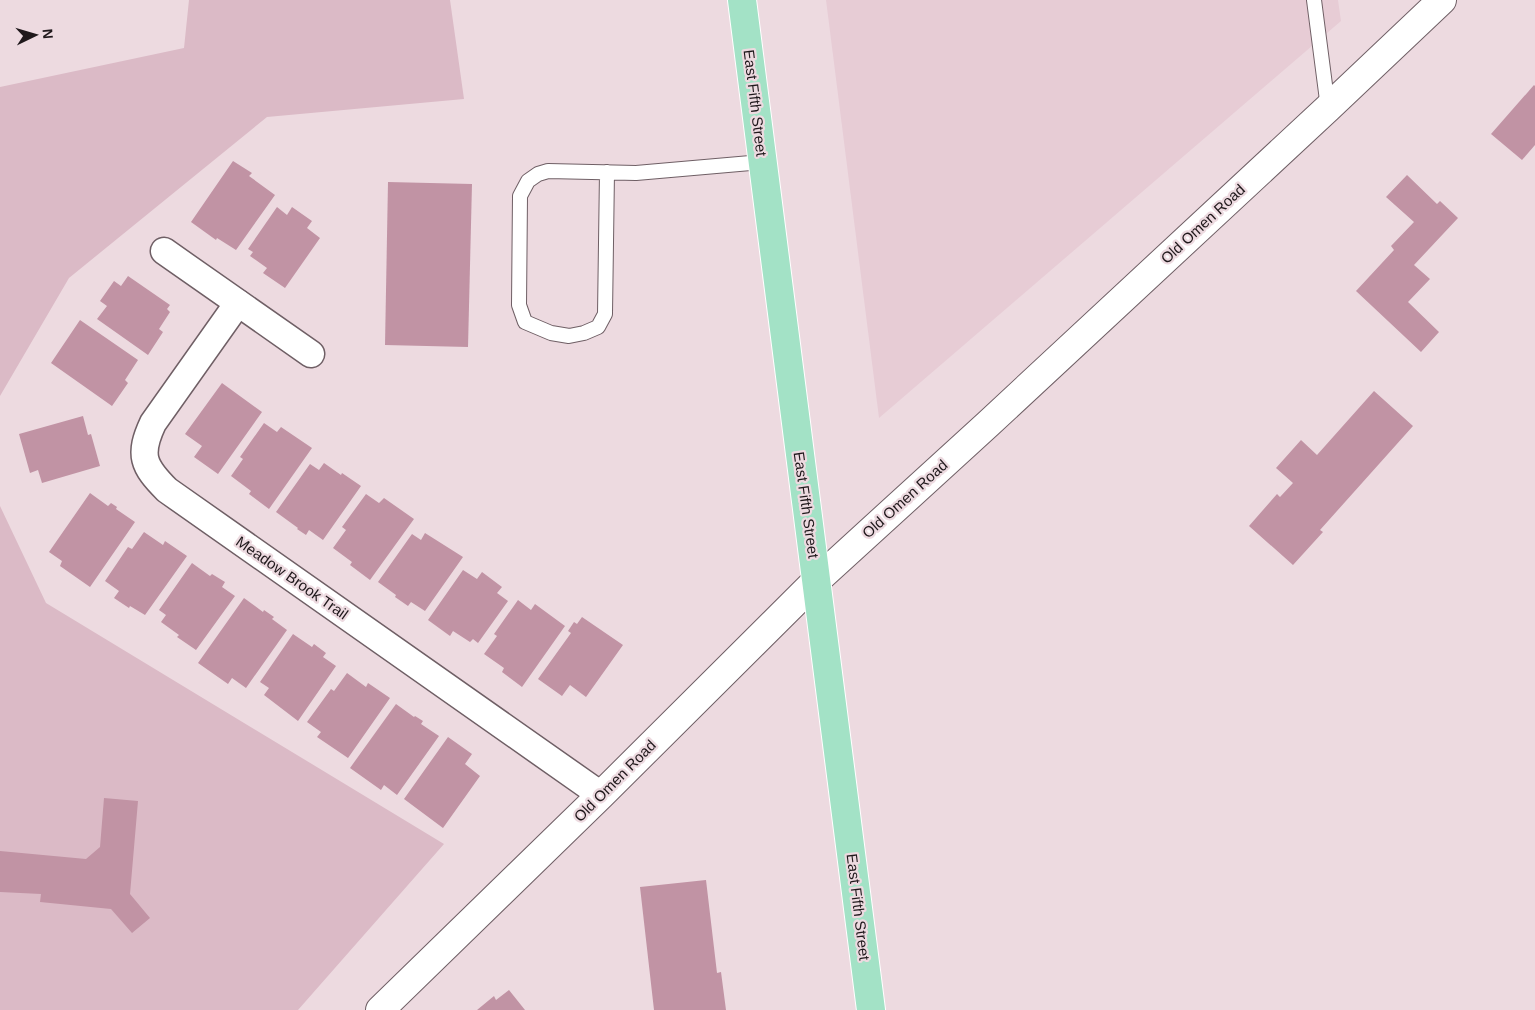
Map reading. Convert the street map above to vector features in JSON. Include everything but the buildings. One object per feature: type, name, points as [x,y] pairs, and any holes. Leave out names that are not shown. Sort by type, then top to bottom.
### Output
[{"type":"main road","name":"East Fifth Street","points":[[742,0],[871,1010]]},
{"type":"street","name":"Old Omen Road","points":[[380,1010],[601,795],[816,580],[988,424],[1442,0]]},
{"type":"street","points":[[164,251],[311,354]]},
{"type":"street","name":"Meadow Brook Trail","points":[[238,303],[153,423],[145,439],[144,457],[152,476],[167,490],[601,795]]},
{"type":"lane","points":[[1314,0],[1328,108]]},
{"type":"lane","points":[[606,172],[605,314],[598,327],[584,333],[569,336],[551,333],[525,322],[519,305],[520,196],[528,181],[538,174],[548,171],[636,172],[762,162]]},
{"type":"shaded area","points":[[189,0],[450,0],[464,99],[267,117],[69,278],[0,396],[0,87],[184,48]]},
{"type":"shaded area","points":[[826,0],[1338,0],[1341,21],[879,418]]},
{"type":"shaded area","points":[[0,506],[46,603],[444,844],[298,1010],[0,1010]]}]
